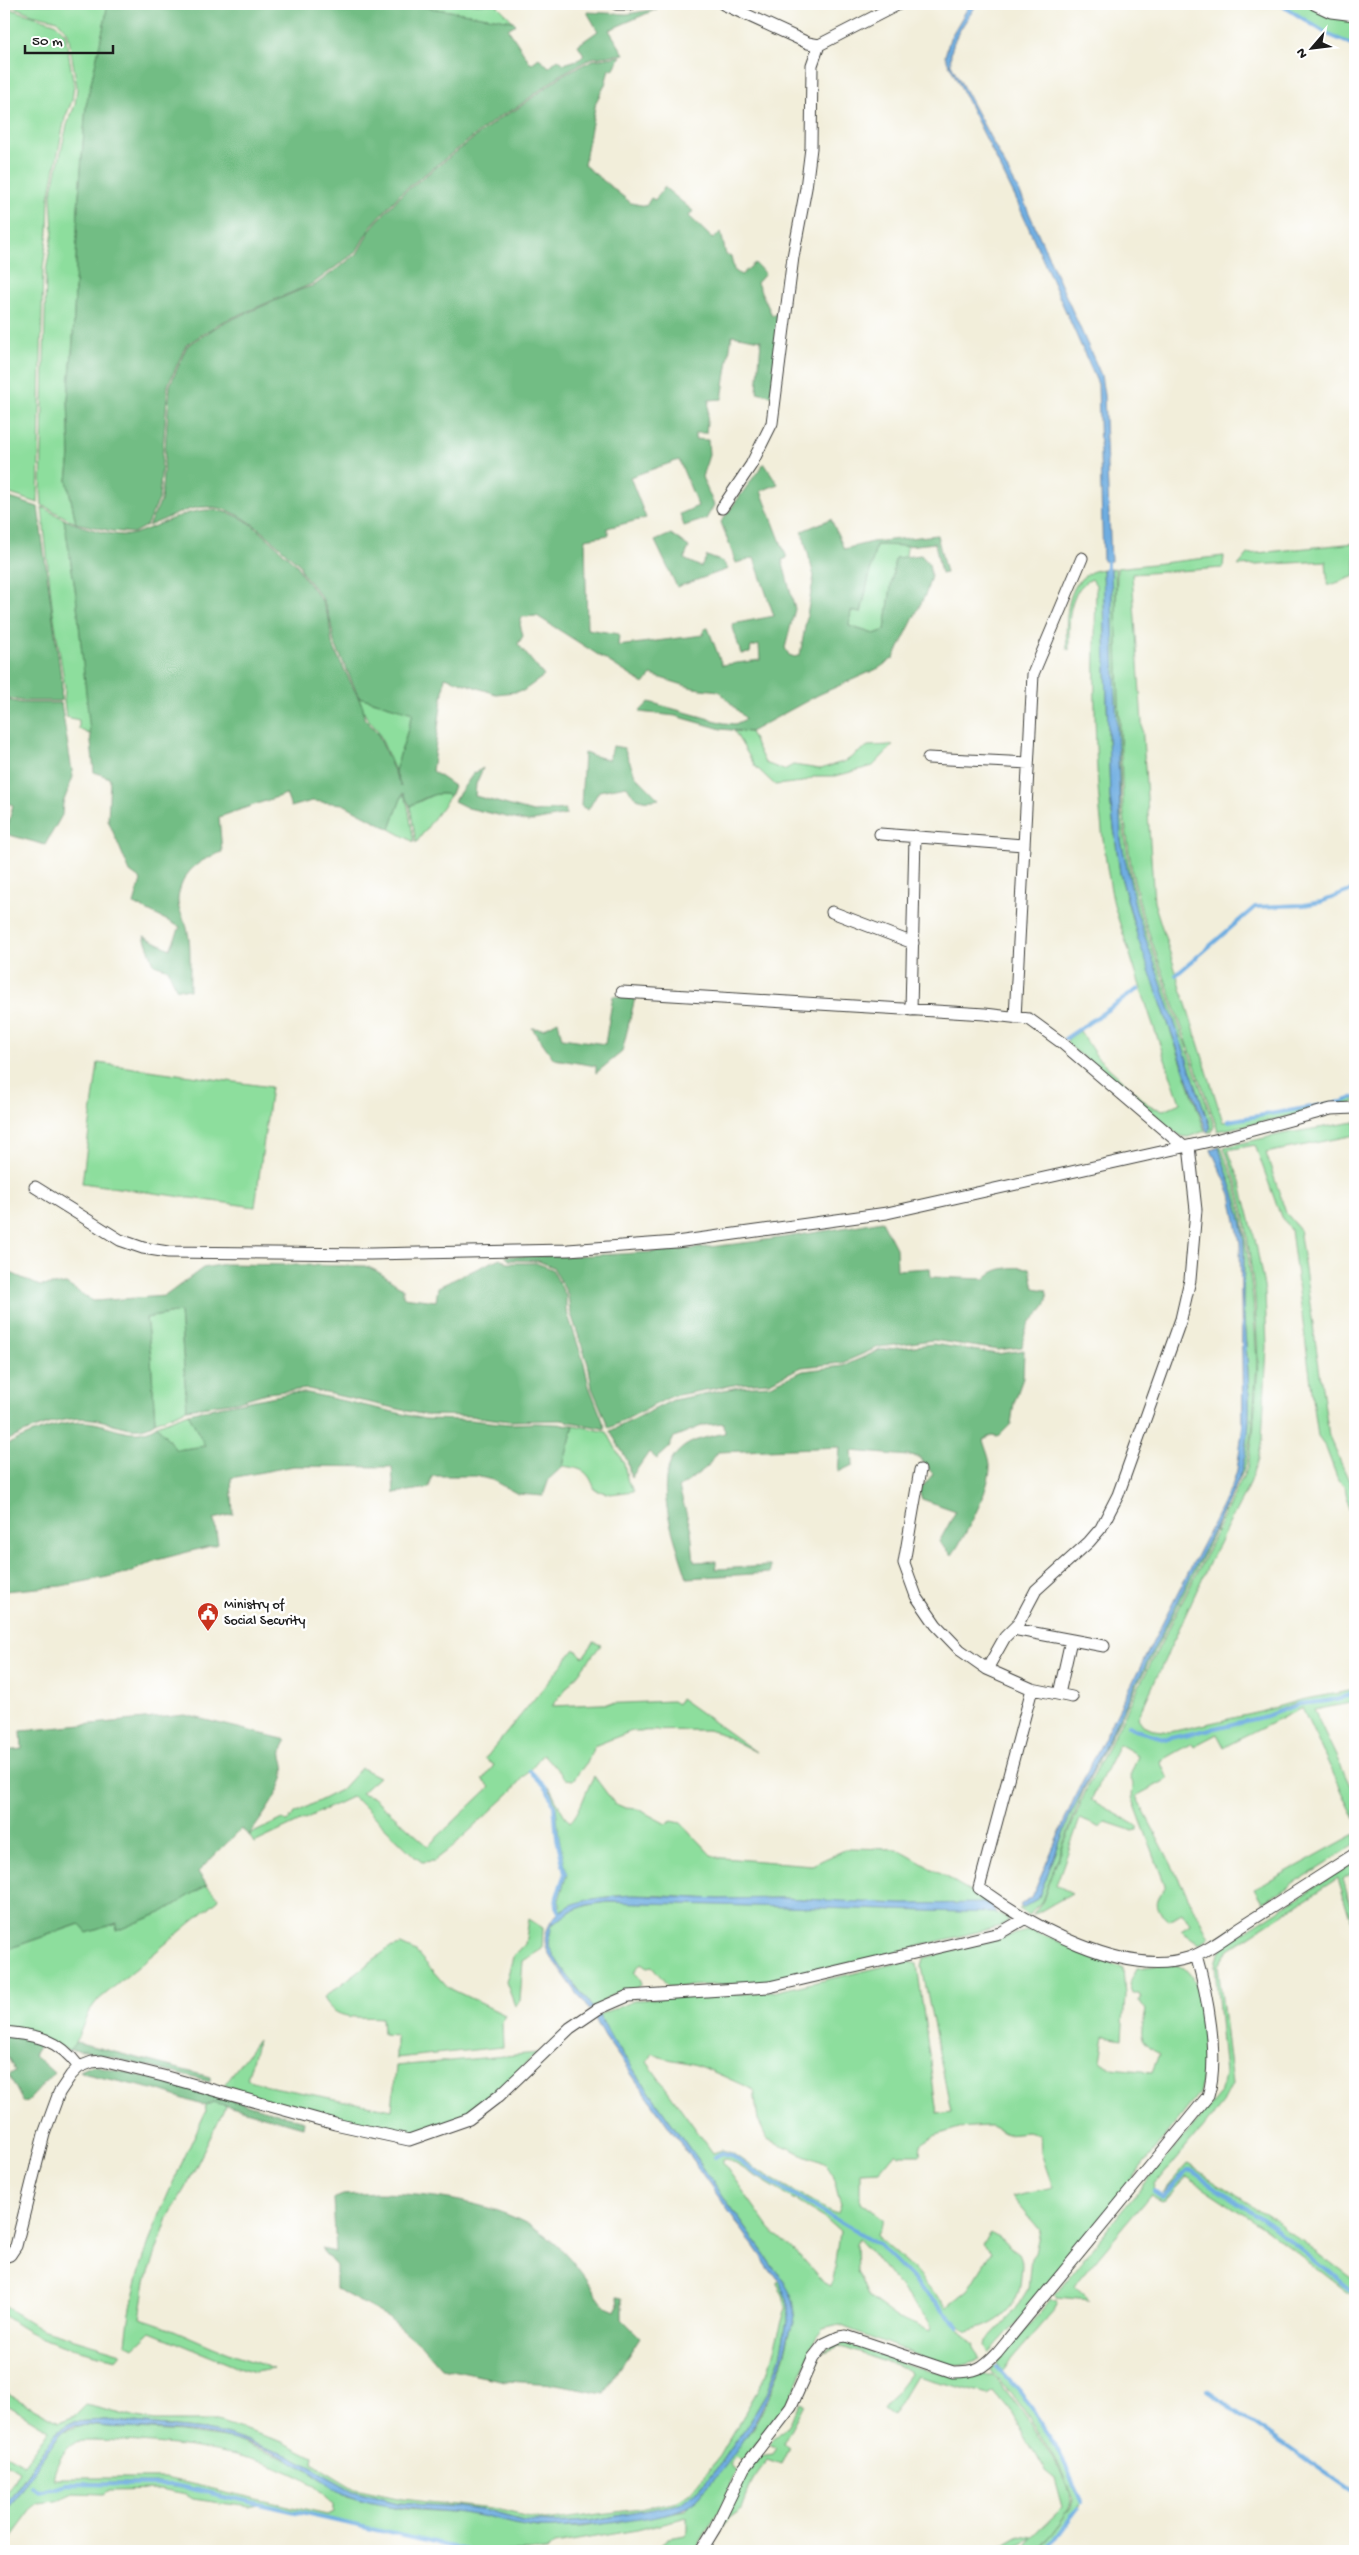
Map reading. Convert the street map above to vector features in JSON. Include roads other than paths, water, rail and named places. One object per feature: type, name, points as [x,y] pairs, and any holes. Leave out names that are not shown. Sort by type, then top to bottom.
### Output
[{"type":"street","points":[[616,4],[631,4]]},
{"type":"street","points":[[723,4],[808,42],[819,45],[899,4]]},
{"type":"street","points":[[1314,4],[1331,12],[1355,15]]},
{"type":"street","points":[[722,508],[756,458],[772,423],[793,257],[811,148],[812,65],[819,45]]},
{"type":"street","points":[[1015,1018],[1033,674],[1082,558]]},
{"type":"street","points":[[928,758],[1028,763]]},
{"type":"street","points":[[880,834],[1023,845]]},
{"type":"street","points":[[912,1010],[915,836]]},
{"type":"street","points":[[832,912],[913,943]]},
{"type":"street","points":[[622,992],[912,1010],[1029,1020],[1062,1043],[1187,1146],[1196,1210],[1192,1260],[1181,1319],[1118,1495],[1100,1528],[1089,1542],[1036,1590],[987,1669]]},
{"type":"street","points":[[35,1187],[120,1240],[143,1248],[168,1252],[334,1255],[568,1250],[676,1242],[887,1212],[1187,1146],[1331,1109],[1355,1108]]},
{"type":"street","points":[[920,1470],[904,1563],[916,1596],[936,1625],[960,1650],[987,1669],[1032,1689],[1072,1697]]},
{"type":"street","points":[[1013,1629],[1104,1646]]},
{"type":"street","points":[[1060,1694],[1071,1640]]},
{"type":"street","points":[[1032,1689],[979,1888],[1024,1919],[1047,1931],[1120,1958],[1161,1962],[1196,1955],[1355,1854]]},
{"type":"street","points":[[4,2257],[10,2255],[16,2246],[40,2148],[59,2093],[64,2084],[79,2067],[92,2062],[102,2061],[221,2091],[256,2103],[335,2124],[409,2140],[470,2119],[499,2096],[570,2028],[598,2009],[628,1996],[769,1988],[1000,1933],[1024,1919]]},
{"type":"street","points":[[701,2551],[724,2511],[744,2468],[791,2407],[813,2358],[824,2344],[846,2336],[953,2372],[968,2372],[982,2368],[997,2353],[1208,2096],[1212,2084],[1210,2019],[1196,1955]]},
{"type":"street","points":[[4,2032],[35,2035],[44,2038],[68,2052],[79,2067]]},
{"type":"water","points":[[970,4],[977,4],[955,40],[952,47],[951,64],[1022,197],[1101,375],[1104,395],[1111,561],[1103,561],[1098,384],[1015,197],[945,56],[950,38]]},
{"type":"water","points":[[1103,569],[1111,569],[1121,840],[1136,910],[1209,1124],[1210,1129],[1207,1132],[1138,939],[1120,873],[1110,798]]},
{"type":"water","points":[[1219,1147],[1237,1204],[1243,1233],[1243,1300],[1249,1419],[1243,1466],[1235,1488],[1071,1813],[1038,1899],[1022,1908],[1020,1905],[1032,1897],[1076,1794],[1232,1486],[1237,1470],[1243,1423],[1240,1243],[1231,1194],[1211,1149]]},
{"type":"water","points":[[631,1895],[718,1899],[783,1898],[902,1904],[991,1903],[996,1913],[608,1902],[588,1905],[571,1911],[552,1925],[548,1943],[563,1969],[593,2009],[589,2010],[547,1951],[545,1938],[548,1928],[562,1910],[572,1905],[584,1901]]},
{"type":"water","points":[[599,2015],[612,2039],[784,2282],[793,2303],[792,2327],[773,2385],[762,2408],[738,2449],[691,2505],[681,2510],[642,2519],[552,2528],[530,2527],[477,2515],[393,2507],[364,2501],[343,2493],[279,2455],[260,2447],[213,2435],[90,2425],[73,2426],[61,2432],[4,2515],[4,2508],[56,2432],[73,2422],[105,2420],[205,2430],[228,2435],[293,2457],[353,2491],[398,2503],[487,2511],[523,2521],[551,2523],[590,2521],[681,2504],[700,2489],[748,2424],[768,2390],[780,2357],[789,2303],[779,2282],[605,2037],[594,2017]]},
{"type":"waterway","points":[[1280,4],[1329,35],[1353,45]]},
{"type":"waterway","points":[[1107,557],[1107,573]]},
{"type":"waterway","points":[[1176,975],[1255,907],[1304,905],[1321,902],[1355,889]]},
{"type":"waterway","points":[[1065,1039],[1138,989]]},
{"type":"waterway","points":[[1228,1121],[1342,1102],[1355,1097]]},
{"type":"waterway","points":[[1128,1725],[1135,1730],[1167,1739],[1267,1716],[1299,1704],[1328,1701],[1355,1694]]},
{"type":"waterway","points":[[530,1771],[547,1788],[554,1806],[557,1838],[565,1873],[557,1897],[556,1906],[560,1914]]},
{"type":"waterway","points":[[715,2157],[722,2153],[731,2155],[751,2170],[878,2244],[959,2326]]},
{"type":"waterway","points":[[1154,2191],[1163,2197],[1188,2171],[1192,2171],[1271,2225],[1355,2293]]},
{"type":"waterway","points":[[997,2367],[1020,2392],[1054,2442],[1082,2502]]},
{"type":"waterway","points":[[1207,2391],[1355,2494]]},
{"type":"waterway","points":[[31,2487],[39,2492],[66,2484],[174,2485],[471,2551]]},
{"type":"waterway","points":[[1046,2551],[1078,2509]]},
{"type":"place","name":"Ministry of Social Security","points":[[208,1632]]}]
